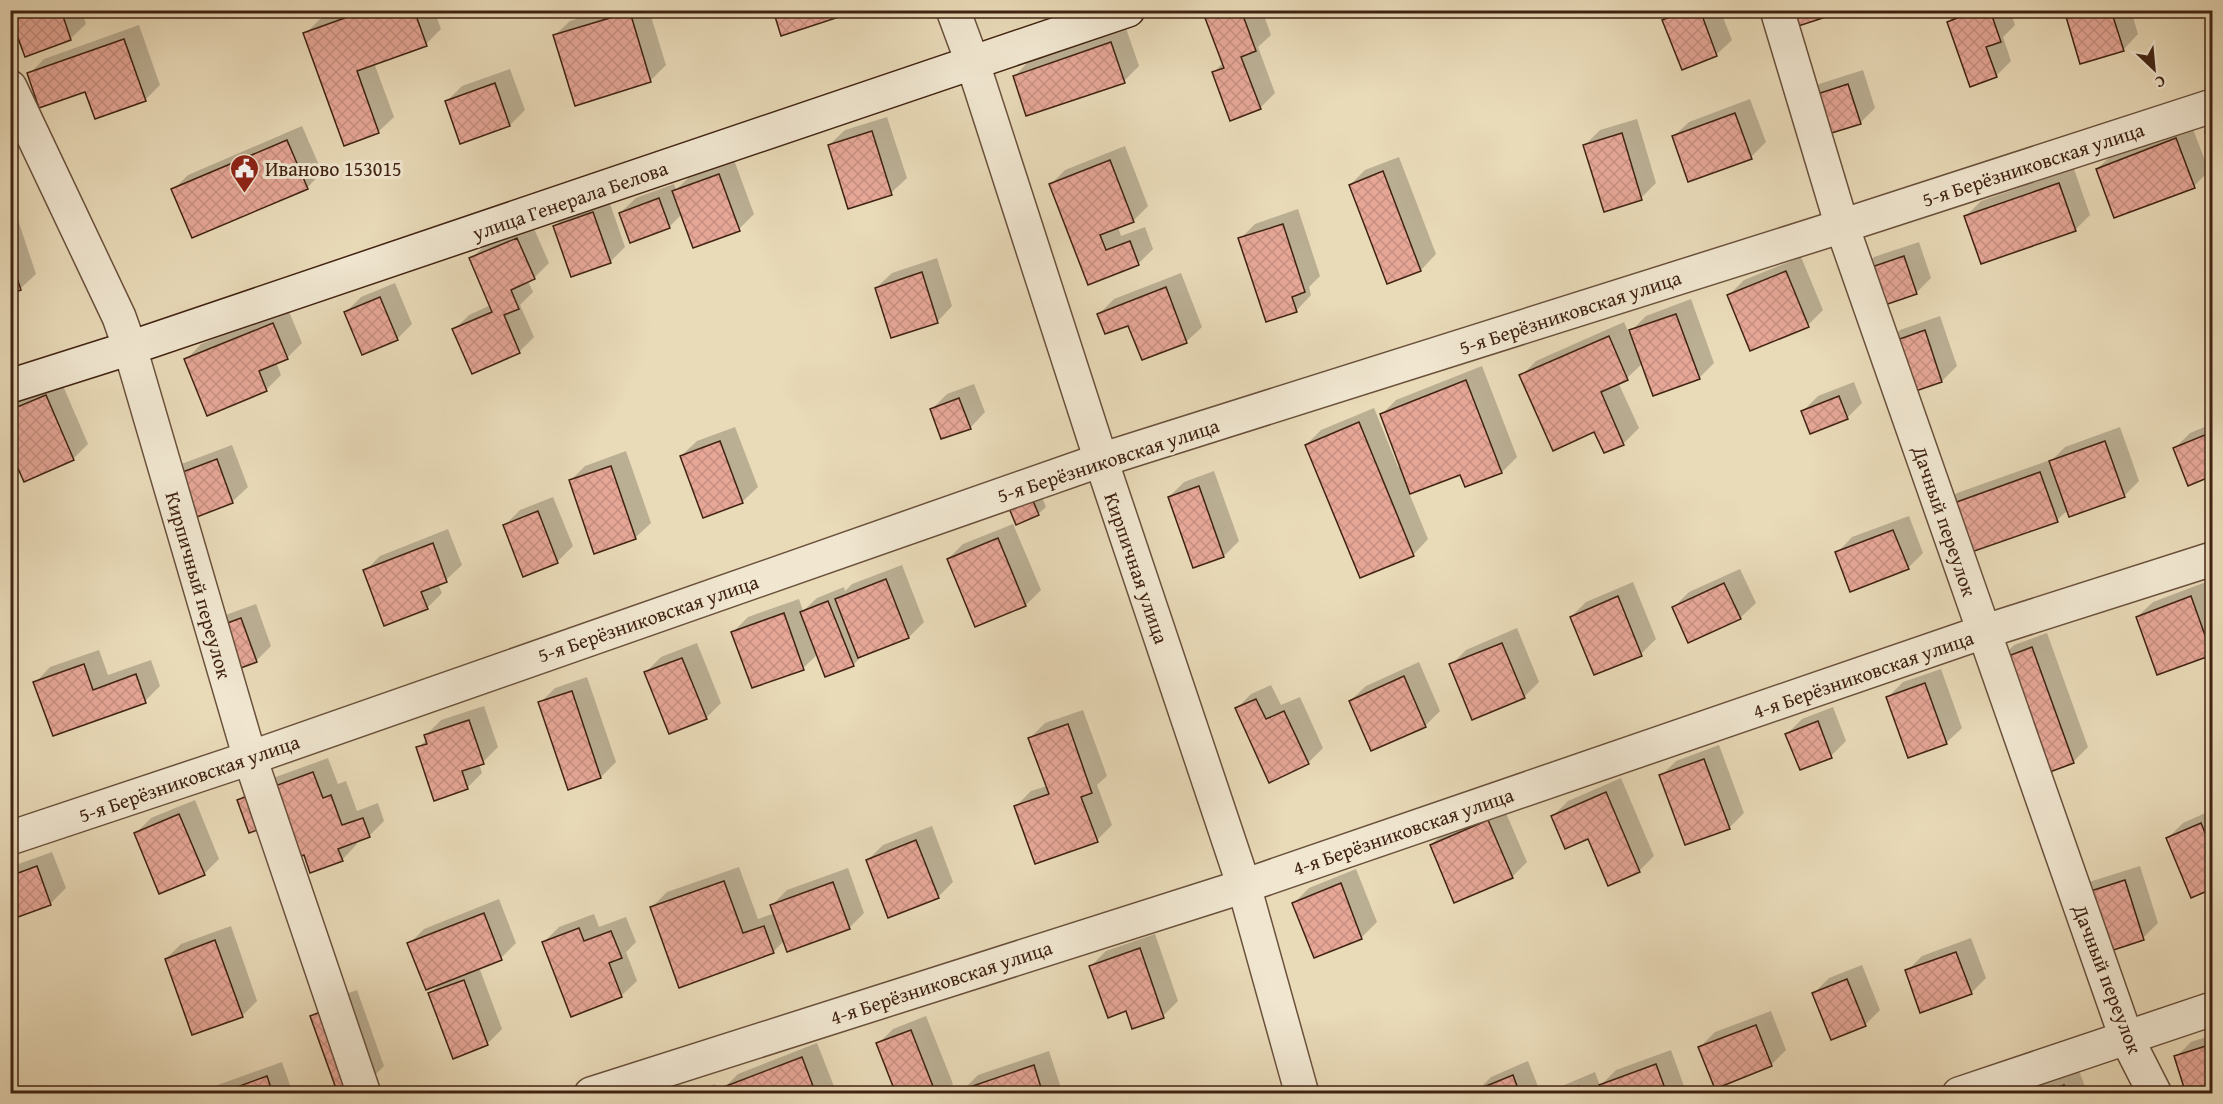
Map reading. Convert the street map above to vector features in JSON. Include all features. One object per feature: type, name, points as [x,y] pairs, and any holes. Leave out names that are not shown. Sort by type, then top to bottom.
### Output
[{"type":"street","name":"Кирпичная улица","points":[[953,10],[973,64],[1101,460],[1244,886],[1302,1094]]},
{"type":"street","name":"улица Генерала Белова","points":[[10,386],[130,348],[1128,10]]},
{"type":"street","name":"Дачный переулок","points":[[1777,10],[1842,226],[1983,632],[2126,1037],[2155,1094]]},
{"type":"street","name":"Кирпичный переулок","points":[[10,87],[119,317],[130,348],[250,758],[364,1094]]},
{"type":"street","name":"5-я Берёзниковская улица","points":[[10,838],[250,758],[1101,460],[1842,226],[2212,106]]},
{"type":"street","name":"4-я Берёзниковская улица","points":[[591,1094],[1244,886],[1983,632],[2212,559]]},
{"type":"street","points":[[1959,1094],[2212,1009]]},
{"type":"building","points":[[10,10],[61,10],[71,40],[25,57],[10,16]]},
{"type":"building","points":[[367,10],[414,10],[427,46],[357,71],[379,133],[344,146],[303,33]]},
{"type":"building","points":[[773,10],[841,10],[842,16],[781,36]]},
{"type":"building","points":[[1202,10],[1241,10],[1256,51],[1241,57],[1261,109],[1230,121],[1212,72],[1224,68]]},
{"type":"building","points":[[1360,10],[1377,10],[1362,17]]},
{"type":"building","points":[[1689,10],[1700,10],[1717,56],[1682,70],[1662,20]]},
{"type":"building","points":[[1776,10],[1828,10],[1829,16],[1783,31]]},
{"type":"building","points":[[1978,10],[1990,10],[2001,42],[1986,47],[1997,77],[1970,87],[1947,22]]},
{"type":"building","points":[[2064,10],[2111,10],[2124,51],[2080,64]]},
{"type":"building","points":[[630,12],[651,82],[575,106],[553,35]]},
{"type":"building","points":[[124,39],[146,101],[95,119],[85,92],[39,108],[27,73]]},
{"type":"building","points":[[1111,42],[1125,83],[1026,116],[1013,76]]},
{"type":"building","points":[[495,83],[510,126],[460,144],[445,101]]},
{"type":"building","points":[[1848,84],[1861,124],[1815,138],[1802,99]]},
{"type":"building","points":[[1735,113],[1752,159],[1688,182],[1672,136]]},
{"type":"building","points":[[2212,129],[2212,152],[2205,132]]},
{"type":"building","points":[[872,131],[892,195],[848,209],[828,145]]},
{"type":"building","points":[[1622,133],[1642,200],[1604,212],[1583,145]]},
{"type":"building","points":[[2176,138],[2195,188],[2114,218],[2096,169]]},
{"type":"building","points":[[287,140],[308,189],[192,238],[171,189]]},
{"type":"building","points":[[1110,160],[1134,222],[1100,235],[1106,250],[1130,241],[1139,265],[1088,285],[1049,184]]},
{"type":"building","points":[[1383,171],[1421,271],[1387,284],[1349,185]]},
{"type":"building","points":[[719,174],[740,231],[693,248],[672,191]]},
{"type":"building","points":[[2059,183],[2076,231],[1981,264],[1964,216]]},
{"type":"building","points":[[659,198],[670,228],[630,243],[619,213]]},
{"type":"building","points":[[593,212],[611,263],[571,277],[553,226]]},
{"type":"building","points":[[1283,224],[1305,292],[1292,297],[1297,312],[1266,322],[1238,238]]},
{"type":"building","points":[[517,238],[535,279],[511,290],[519,309],[504,315],[520,353],[472,374],[452,329],[492,312],[469,258]]},
{"type":"building","points":[[1904,256],[1917,294],[1870,310],[1857,272]]},
{"type":"building","points":[[10,257],[21,290],[10,294]]},
{"type":"building","points":[[1786,271],[1809,327],[1750,351],[1727,295]]},
{"type":"building","points":[[922,272],[938,323],[891,338],[875,288]]},
{"type":"building","points":[[1166,287],[1187,343],[1142,360],[1128,326],[1105,334],[1097,314]]},
{"type":"building","points":[[380,297],[398,340],[362,355],[344,312]]},
{"type":"building","points":[[1676,314],[1700,379],[1653,396],[1629,330]]},
{"type":"building","points":[[273,323],[288,359],[259,371],[267,391],[207,416],[184,359]]},
{"type":"building","points":[[1925,330],[1942,382],[1901,396],[1883,345]]},
{"type":"building","points":[[1609,336],[1628,380],[1601,392],[1624,445],[1604,453],[1594,432],[1553,451],[1519,375]]},
{"type":"building","points":[[1466,380],[1502,473],[1465,487],[1460,475],[1410,494],[1380,414]]},
{"type":"building","points":[[46,395],[74,460],[24,482],[10,450],[10,410]]},
{"type":"building","points":[[1839,396],[1848,419],[1810,434],[1801,411]]},
{"type":"building","points":[[959,398],[971,429],[941,439],[930,409]]},
{"type":"building","points":[[1359,422],[1414,556],[1360,578],[1305,445]]},
{"type":"building","points":[[2212,432],[2212,476],[2188,486],[2173,448]]},
{"type":"building","points":[[720,441],[743,503],[703,518],[680,456]]},
{"type":"building","points":[[2105,441],[2125,497],[2069,517],[2049,461]]},
{"type":"building","points":[[217,459],[233,503],[176,525],[159,481]]},
{"type":"building","points":[[611,466],[636,539],[594,554],[569,480]]},
{"type":"building","points":[[2040,472],[2058,522],[1957,557],[1940,508]]},
{"type":"building","points":[[1199,486],[1224,557],[1193,568],[1168,497]]},
{"type":"building","points":[[1029,491],[1039,515],[1016,525],[1006,501]]},
{"type":"building","points":[[538,511],[558,563],[523,577],[503,525]]},
{"type":"building","points":[[1893,530],[1909,569],[1850,592],[1835,552]]},
{"type":"building","points":[[998,538],[1026,606],[975,627],[947,559]]},
{"type":"building","points":[[433,543],[447,582],[421,592],[428,609],[384,626],[363,570]]},
{"type":"building","points":[[886,579],[909,638],[858,658],[835,599]]},
{"type":"building","points":[[1724,583],[1741,619],[1688,643],[1672,607]]},
{"type":"building","points":[[1618,596],[1642,656],[1594,675],[1570,617]]},
{"type":"building","points":[[2191,596],[2212,655],[2157,675],[2136,617]]},
{"type":"building","points":[[828,601],[854,666],[825,677],[800,612]]},
{"type":"building","points":[[784,613],[804,670],[752,688],[731,632]]},
{"type":"building","points":[[241,618],[257,662],[219,676],[203,632]]},
{"type":"building","points":[[1502,643],[1525,698],[1472,720],[1449,664]]},
{"type":"building","points":[[2032,647],[2074,763],[2039,776],[1998,660]]},
{"type":"building","points":[[682,658],[707,719],[669,734],[644,672]]},
{"type":"building","points":[[84,664],[93,690],[136,674],[146,703],[53,736],[33,682]]},
{"type":"building","points":[[1404,676],[1426,727],[1371,751],[1349,701]]},
{"type":"building","points":[[1925,683],[1947,744],[1908,758],[1886,697]]},
{"type":"building","points":[[572,691],[601,778],[568,790],[538,702]]},
{"type":"building","points":[[1256,699],[1266,719],[1284,711],[1309,764],[1269,783],[1235,708]]},
{"type":"building","points":[[469,720],[484,764],[462,771],[468,789],[434,801],[416,747],[427,744],[424,735]]},
{"type":"building","points":[[1818,721],[1832,758],[1800,770],[1785,734]]},
{"type":"building","points":[[1068,724],[1092,793],[1081,797],[1098,842],[1035,864],[1014,806],[1049,794],[1028,738]]},
{"type":"building","points":[[1704,759],[1730,829],[1685,845],[1659,775]]},
{"type":"building","points":[[313,772],[323,798],[331,795],[342,825],[363,818],[370,837],[338,849],[343,861],[310,873],[304,855],[282,863],[269,826],[249,833],[237,800]]},
{"type":"building","points":[[1606,792],[1640,872],[1608,886],[1588,839],[1565,849],[1551,816]]},
{"type":"building","points":[[179,814],[205,875],[159,894],[134,833]]},
{"type":"building","points":[[1488,820],[1513,878],[1454,903],[1430,845]]},
{"type":"building","points":[[2201,823],[2212,850],[2212,889],[2191,898],[2166,838]]},
{"type":"building","points":[[916,840],[939,898],[888,918],[866,860]]},
{"type":"building","points":[[37,866],[51,905],[10,920],[10,876]]},
{"type":"building","points":[[2125,880],[2144,940],[2089,958],[2069,898]]},
{"type":"building","points":[[724,881],[743,933],[764,926],[774,953],[679,988],[650,907]]},
{"type":"building","points":[[833,882],[850,929],[787,952],[770,905]]},
{"type":"building","points":[[1341,883],[1362,939],[1314,958],[1292,903]]},
{"type":"building","points":[[484,913],[502,960],[426,990],[407,943]]},
{"type":"building","points":[[579,928],[584,941],[611,931],[622,958],[609,963],[622,997],[571,1017],[542,942]]},
{"type":"building","points":[[215,940],[243,1017],[192,1035],[165,959]]},
{"type":"building","points":[[1140,948],[1164,1018],[1132,1029],[1126,1011],[1108,1018],[1089,966]]},
{"type":"building","points":[[1956,952],[1972,994],[1920,1013],[1905,970]]},
{"type":"building","points":[[1847,979],[1866,1026],[1831,1040],[1812,993]]},
{"type":"building","points":[[464,980],[488,1045],[453,1059],[428,993]]},
{"type":"building","points":[[342,1004],[370,1082],[338,1094],[310,1016]]},
{"type":"building","points":[[1756,1025],[1772,1066],[1715,1089],[1698,1047]]},
{"type":"building","points":[[911,1030],[936,1094],[896,1094],[876,1043]]},
{"type":"building","points":[[2212,1044],[2212,1094],[2186,1094],[2174,1056]]},
{"type":"building","points":[[802,1057],[816,1094],[723,1094],[721,1088]]},
{"type":"building","points":[[1656,1064],[1667,1094],[1602,1094],[1599,1085]]},
{"type":"building","points":[[1034,1065],[1043,1094],[962,1094],[961,1090]]},
{"type":"building","points":[[1513,1075],[1520,1094],[1475,1094],[1474,1091]]},
{"type":"building","points":[[267,1076],[273,1094],[218,1094]]},
{"type":"building","points":[[2064,1085],[2067,1094],[2042,1094]]},
{"type":"building","points":[[1579,1086],[1583,1094],[1561,1094]]},
{"type":"place","name":"Иваново 153015","points":[[244,194]]}]
